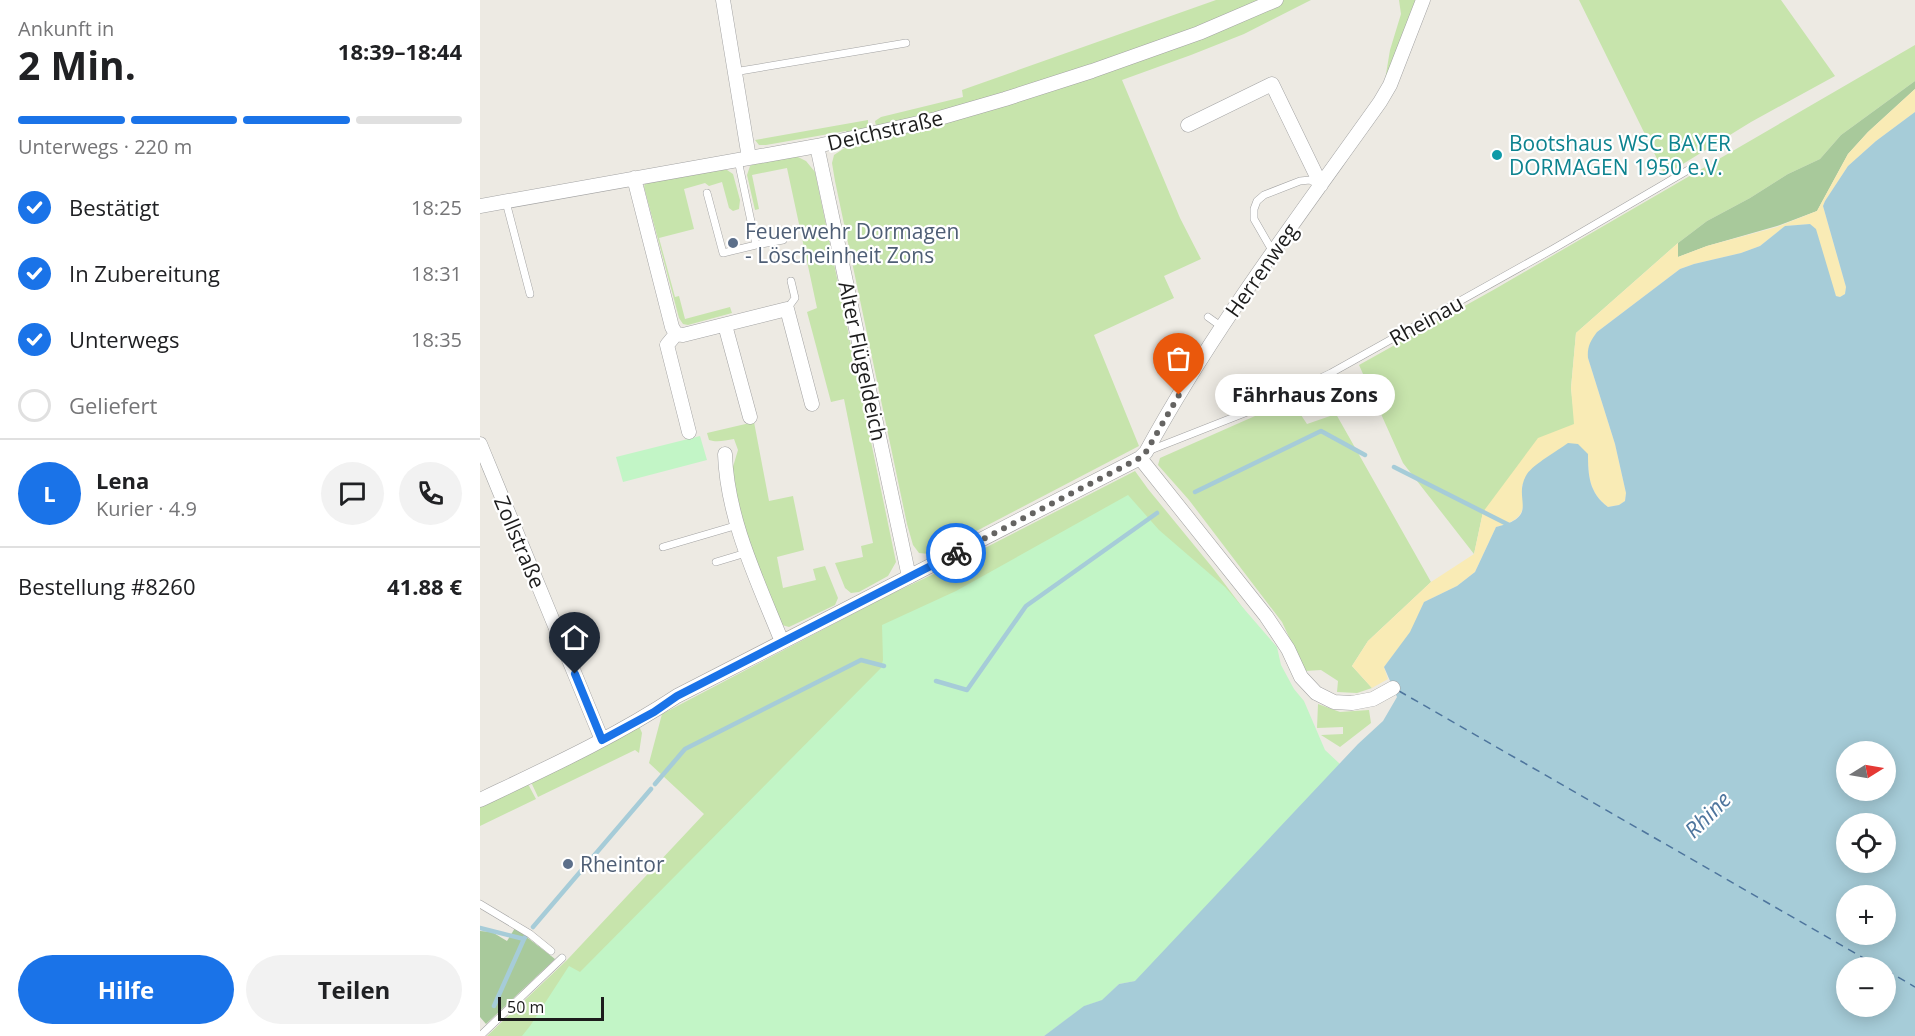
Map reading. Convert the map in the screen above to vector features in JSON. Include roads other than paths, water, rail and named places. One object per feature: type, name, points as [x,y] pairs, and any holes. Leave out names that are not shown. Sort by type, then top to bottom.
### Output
[{"type":"street","points":[[723,0],[734,72],[743,159]]},
{"type":"street","name":"Deichstraße","points":[[480,207],[817,146],[936,119],[1005,99],[1198,33],[1276,0]]},
{"type":"street","name":"Herrenweg","points":[[1143,455],[1222,327],[1390,85],[1423,0]]},
{"type":"street","points":[[1188,124],[1272,84],[1321,185]]},
{"type":"street","name":"Alter Flügeldeich","points":[[817,146],[909,577]]},
{"type":"street","points":[[634,178],[672,327],[676,334]]},
{"type":"street","points":[[676,334],[683,335],[787,309],[812,404]]},
{"type":"street","points":[[725,325],[750,417]]},
{"type":"street","points":[[676,334],[667,345],[689,432]]},
{"type":"street","name":"Zollstraße","points":[[481,452],[602,740]]},
{"type":"street","points":[[725,454],[726,479],[746,553],[782,642]]},
{"type":"street","points":[[480,800],[602,740],[654,712],[677,696],[1143,455],[1266,616],[1288,649],[1301,677],[1316,693],[1334,702],[1352,703],[1373,699],[1393,688]]},
{"type":"lane","points":[[734,72],[906,43]]},
{"type":"lane","points":[[743,159],[756,245]]},
{"type":"lane","name":"Rheinau","points":[[1143,455],[1265,405],[1330,373],[1553,249],[1695,166]]},
{"type":"lane","points":[[1273,252],[1254,219],[1257,201],[1264,195],[1300,181],[1310,180],[1321,185]]},
{"type":"lane","points":[[707,193],[723,254],[783,240]]},
{"type":"lane","points":[[506,202],[530,294]]},
{"type":"lane","points":[[787,309],[795,298],[791,282]]},
{"type":"lane","points":[[1208,317],[1222,327]]},
{"type":"lane","points":[[663,547],[738,525]]},
{"type":"lane","points":[[716,562],[746,553]]},
{"type":"lane","points":[[480,904],[530,934],[551,951]]},
{"type":"lane","points":[[480,1036],[562,958]]},
{"type":"water","name":"Rhine","points":[[1915,112],[1915,1036],[1044,1036],[1084,1006],[1102,1000],[1119,984],[1135,981],[1358,744],[1383,721],[1397,697],[1384,667],[1410,632],[1424,602],[1457,586],[1475,572],[1496,527],[1518,518],[1523,506],[1523,483],[1530,470],[1568,443],[1578,444],[1588,454],[1589,476],[1597,496],[1608,507],[1625,501],[1626,493],[1615,444],[1588,358],[1592,338],[1597,332],[1680,269],[1760,246],[1785,226],[1810,224],[1816,229],[1836,296],[1840,297],[1845,294],[1846,287],[1823,206],[1848,166],[1876,141]]},
{"type":"waterway","points":[[1195,492],[1321,431],[1365,455]]},
{"type":"waterway","points":[[1394,467],[1511,526]]},
{"type":"waterway","points":[[936,681],[967,690],[1026,606],[1157,513]]},
{"type":"waterway","points":[[655,784],[685,749],[861,660],[884,666]]},
{"type":"waterway","points":[[533,927],[651,789]]},
{"type":"waterway","points":[[480,928],[524,939]]},
{"type":"waterway","points":[[494,1006],[528,933]]},
{"type":"place","name":"Bootshaus WSC BAYER DORMAGEN 1950 e.V.","points":[[1497,155]]},
{"type":"place","name":"Feuerwehr Dormagen - Löscheinheit Zons","points":[[733,243]]},
{"type":"place","name":"Fährhaus Zons","points":[[1179,395]]},
{"type":"place","name":"Rheintor","points":[[568,864]]}]
